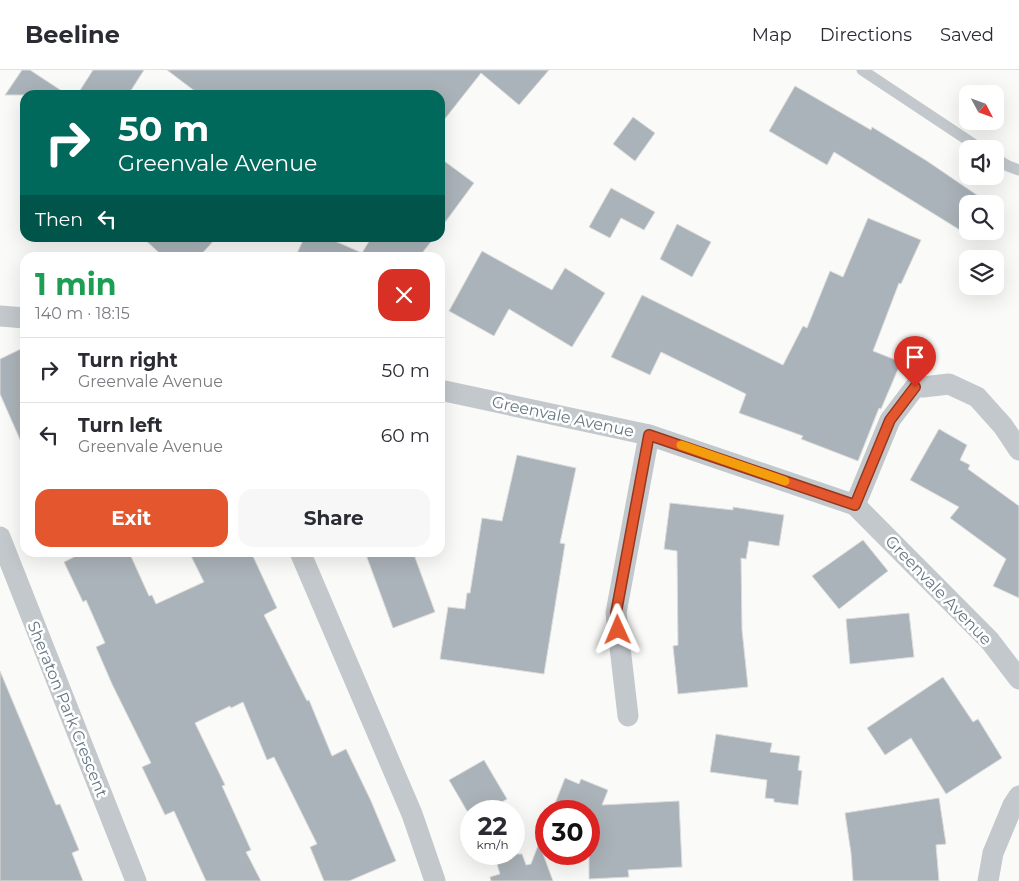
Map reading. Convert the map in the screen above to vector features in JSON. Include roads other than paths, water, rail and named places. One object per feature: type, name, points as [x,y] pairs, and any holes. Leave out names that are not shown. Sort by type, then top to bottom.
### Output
[{"type":"street","points":[[0,316],[20,318]]},
{"type":"street","points":[[855,505],[890,420],[915,387],[949,384],[976,397],[1003,426],[1019,450]]},
{"type":"street","name":"Greenvale Avenue","points":[[445,391],[649,435],[855,505],[990,641],[1019,679]]},
{"type":"street","points":[[628,716],[616,613],[649,435]]},
{"type":"street","name":"Sheraton Park Crescent","points":[[0,538],[136,881]]},
{"type":"street","points":[[302,557],[412,814],[435,881]]},
{"type":"street","points":[[988,881],[993,853],[1013,804],[1019,796]]},
{"type":"lane","points":[[862,70],[967,140]]},
{"type":"lane","points":[[1004,164],[1019,170]]}]
